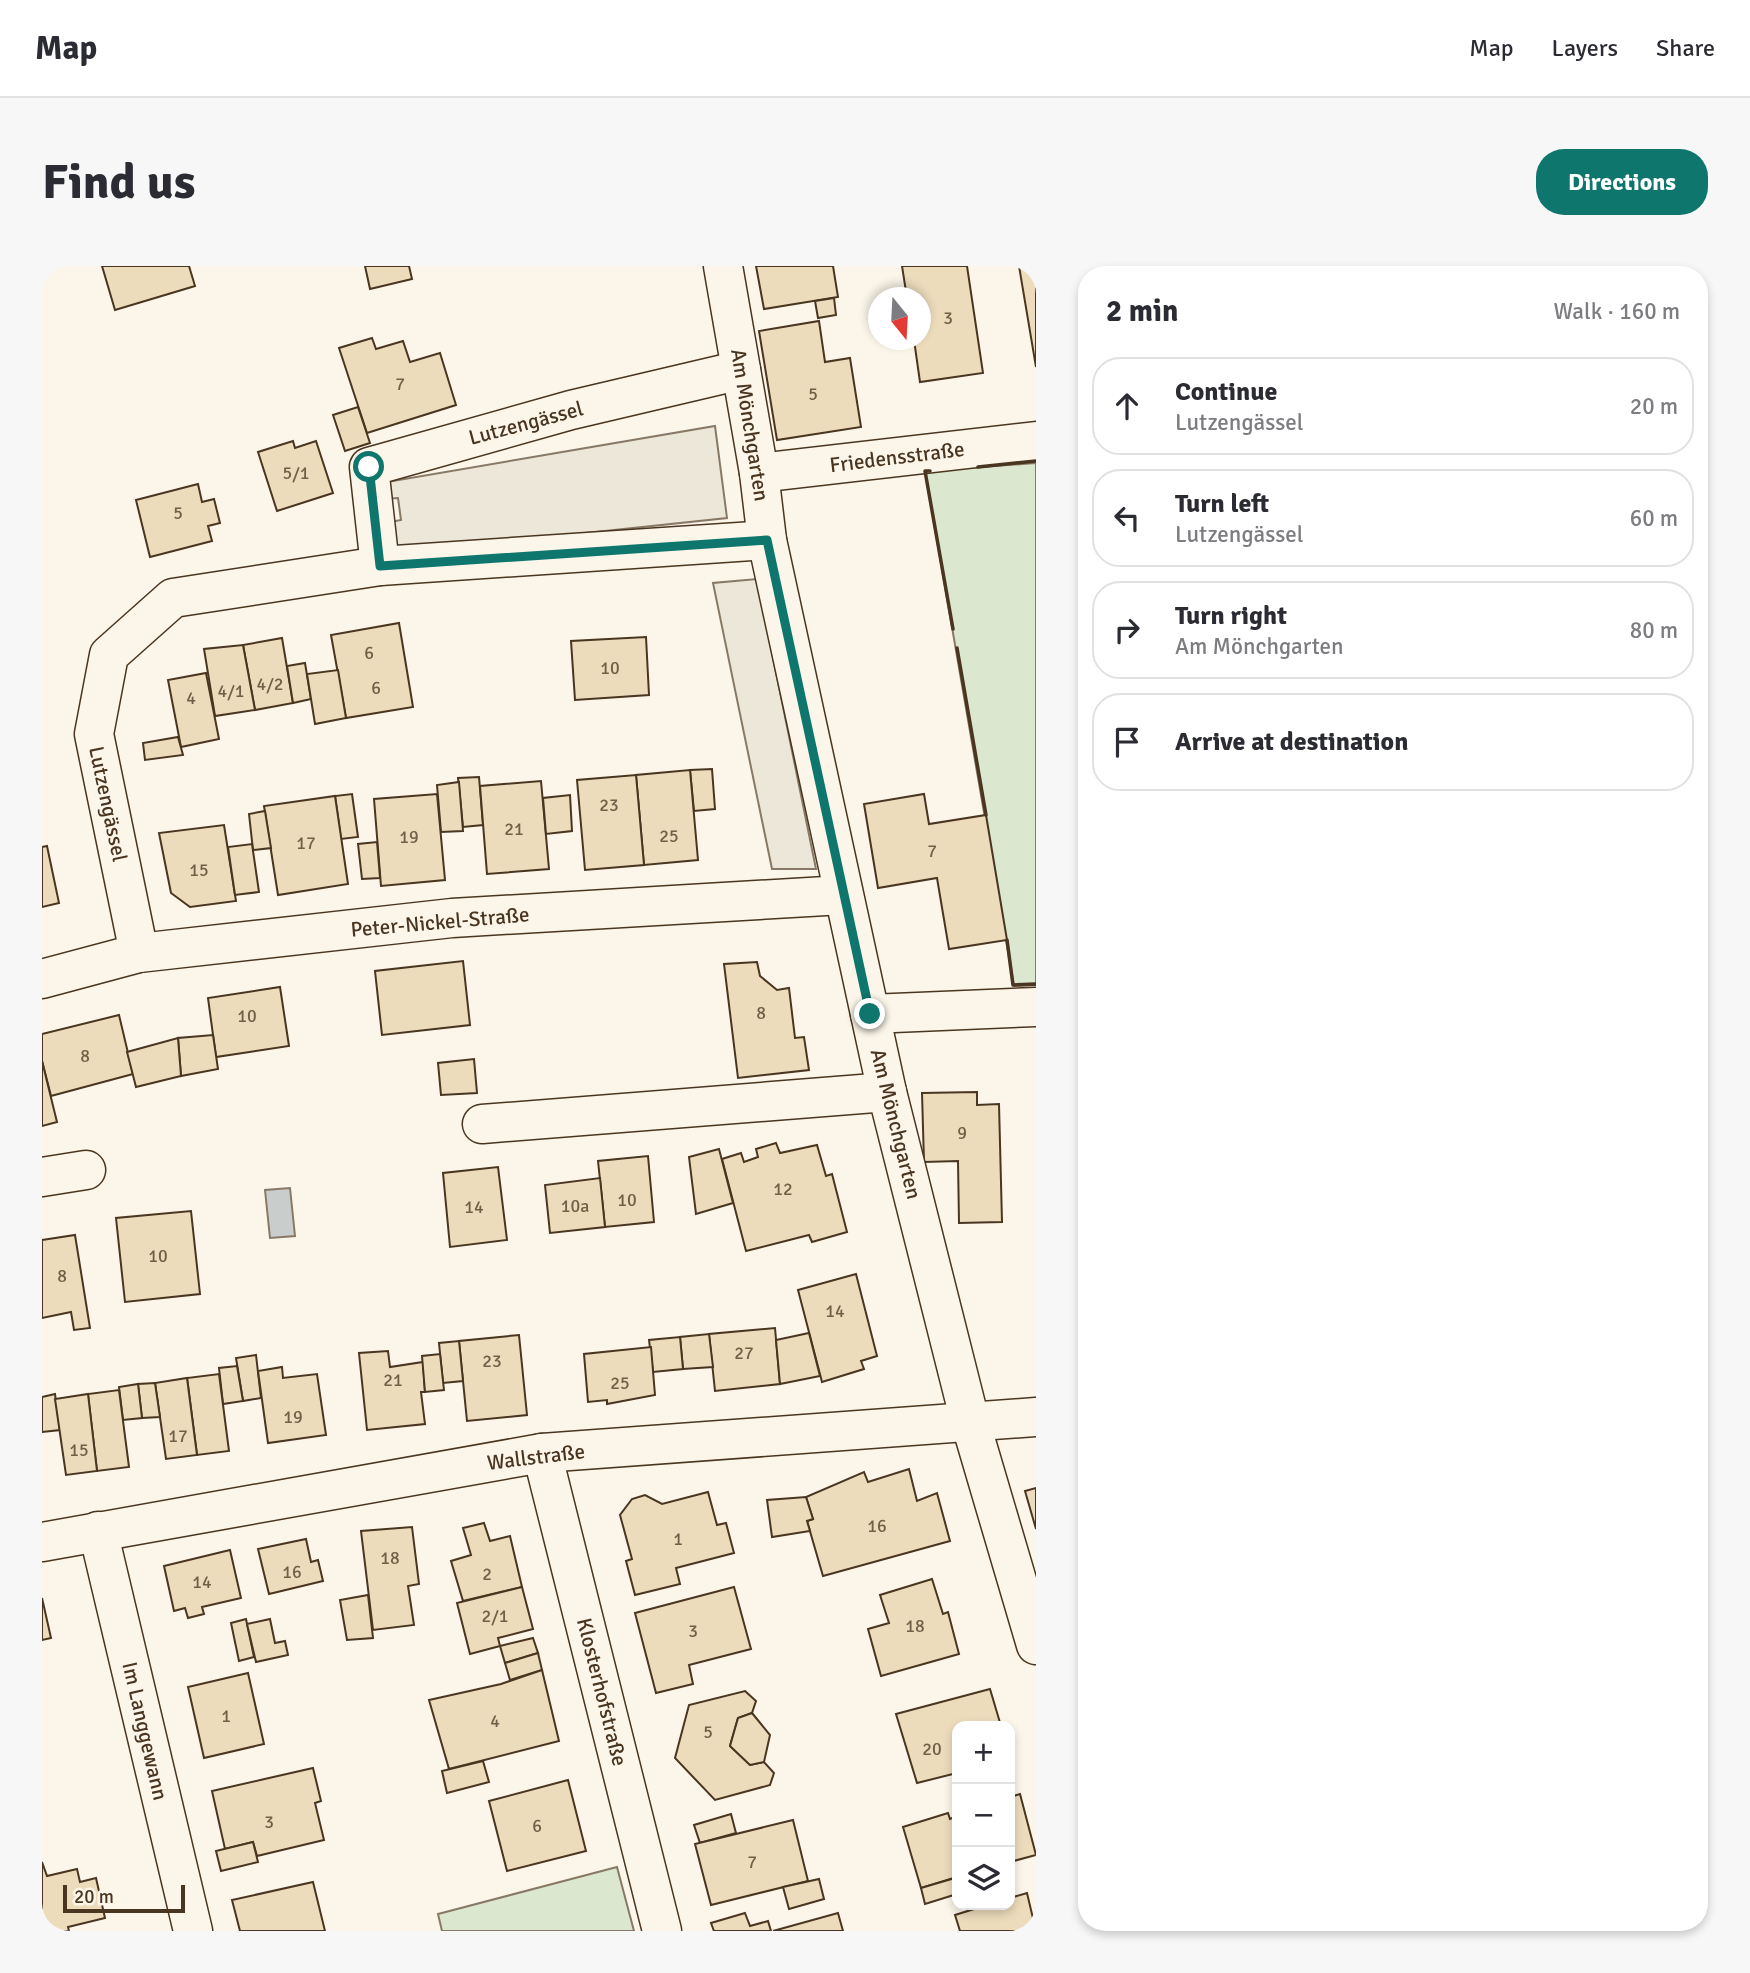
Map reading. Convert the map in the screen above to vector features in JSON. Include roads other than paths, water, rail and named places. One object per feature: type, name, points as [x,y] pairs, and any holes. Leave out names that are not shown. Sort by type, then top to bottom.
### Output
[{"type":"street","name":"Am Mönchgarten","points":[[723,266],[759,473],[767,540],[887,1092],[970,1421],[1036,1645]]},
{"type":"street","name":"Lutzengässel","points":[[380,566],[369,467],[570,410],[741,370]]},
{"type":"street","name":"Friedensstraße","points":[[759,473],[1036,441]]},
{"type":"street","name":"Lutzengässel","points":[[139,953],[94,734],[109,655],[173,598],[380,566],[767,540]]},
{"type":"street","name":"Peter-Nickel-Straße","points":[[42,979],[139,953],[452,918],[843,895]]},
{"type":"street","points":[[870,1014],[1036,1007]]},
{"type":"street","points":[[482,1124],[887,1092]]},
{"type":"street","points":[[42,1177],[86,1170]]},
{"type":"street","name":"Wallstraße","points":[[42,1542],[542,1453],[1036,1417]]},
{"type":"street","name":"Klosterhofstraße","points":[[542,1453],[662,1931]]},
{"type":"street","name":"Im Langgewann","points":[[98,1531],[193,1931]]}]
